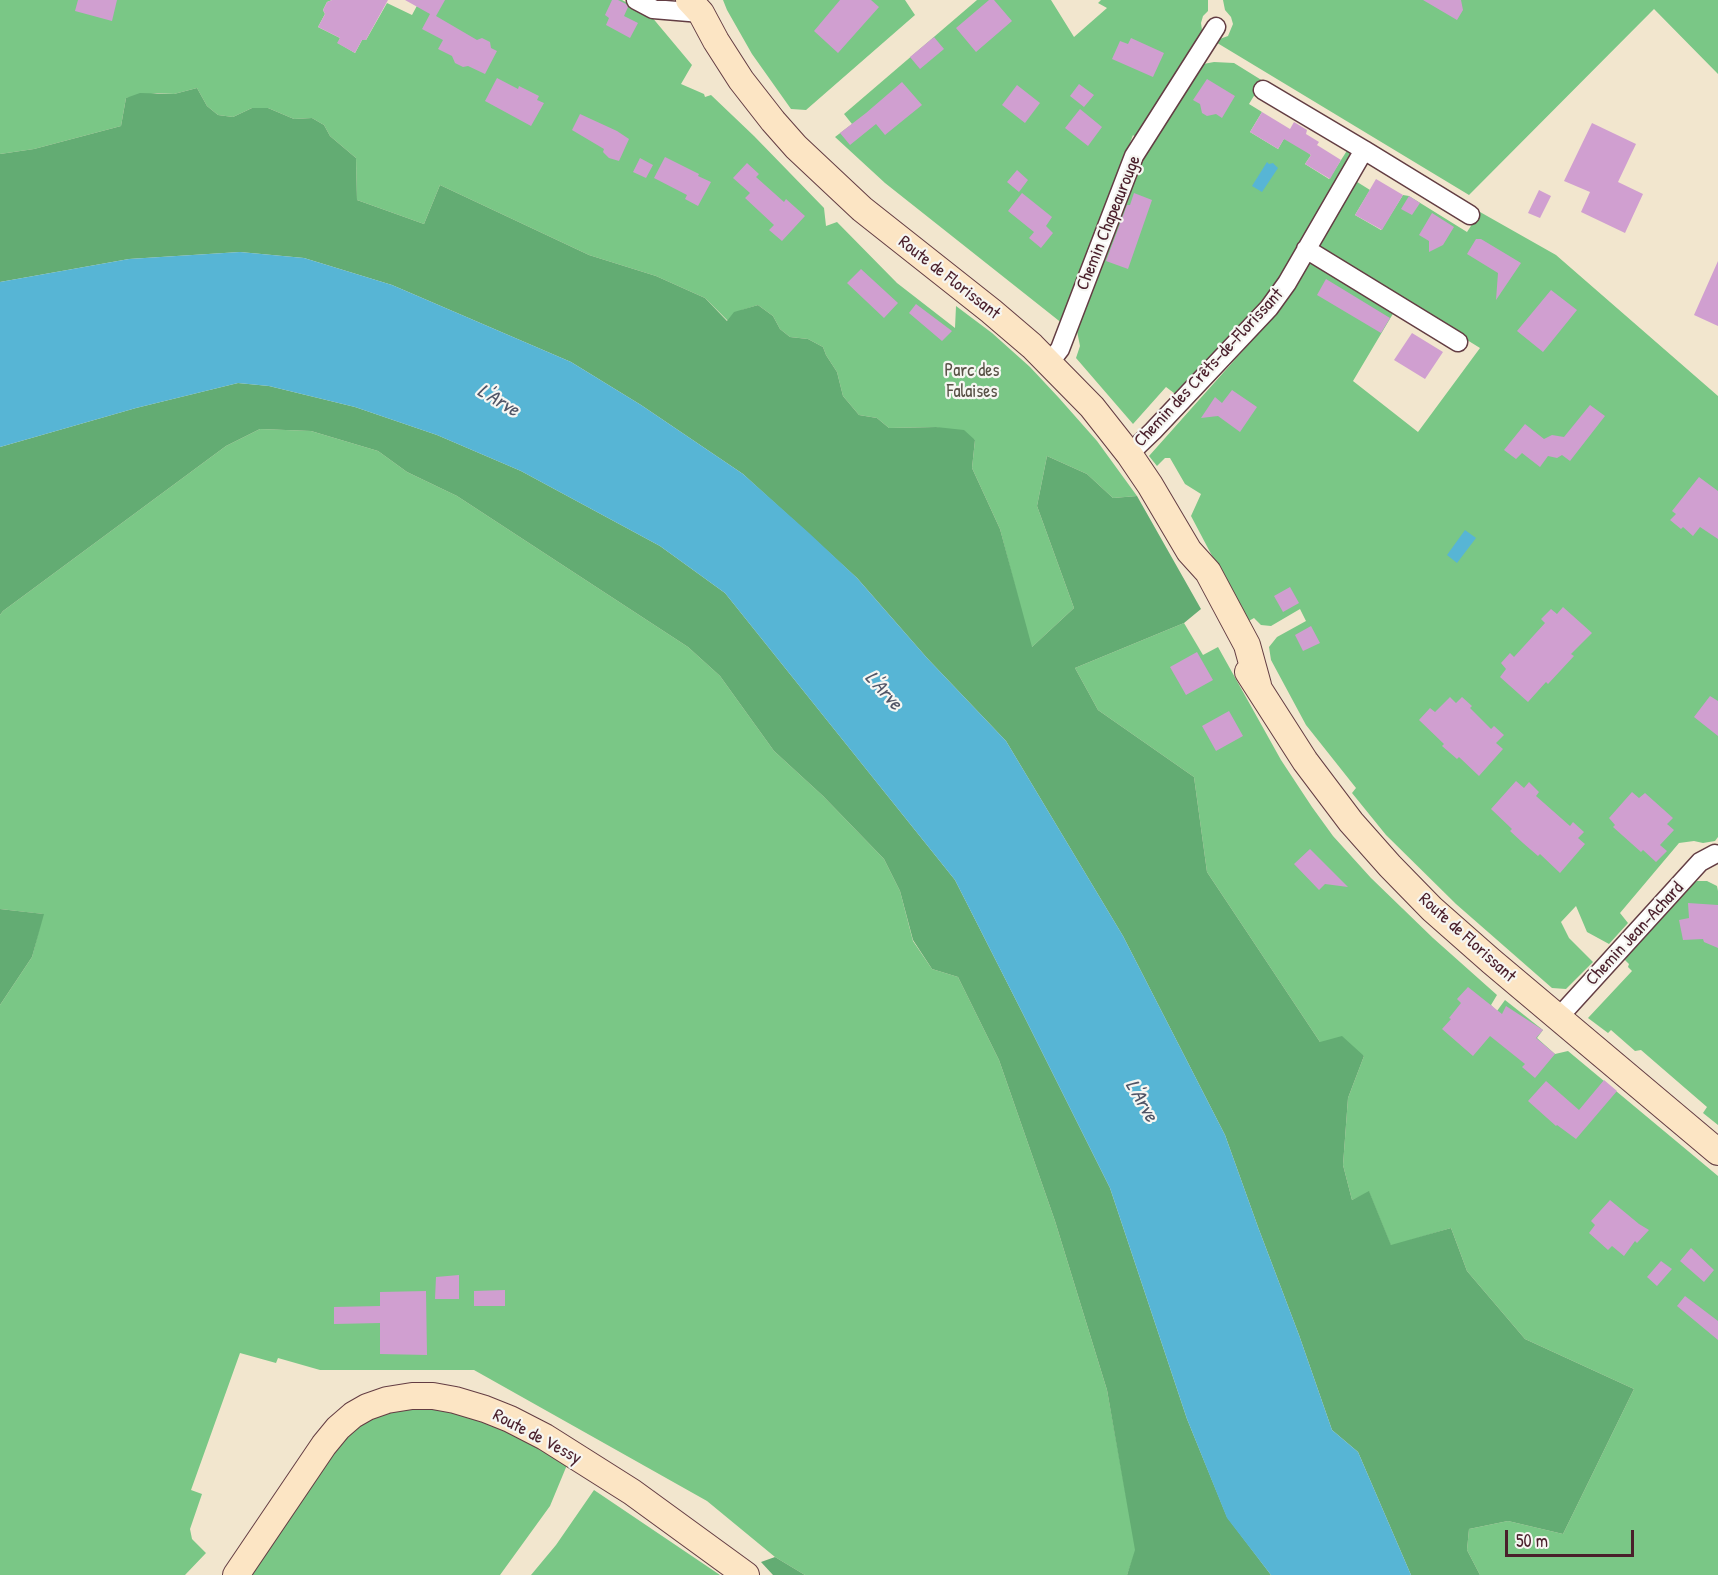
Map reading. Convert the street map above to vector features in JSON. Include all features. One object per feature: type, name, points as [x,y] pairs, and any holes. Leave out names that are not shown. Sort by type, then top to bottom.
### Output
[{"type":"main road","name":"Route de Florissant","points":[[696,4],[741,80],[795,147],[862,209],[991,311],[1050,362],[1086,401],[1129,454],[1189,551],[1208,572],[1247,645],[1258,686],[1305,762],[1351,822],[1390,866],[1449,924],[1718,1152]]},
{"type":"main road","name":"Route de Vessy","points":[[236,1575],[338,1428],[367,1407],[387,1400],[412,1396],[433,1396],[485,1409],[545,1437],[632,1492],[746,1575]]},
{"type":"street","points":[[636,0],[654,9],[696,4]]},
{"type":"street","name":"Chemin Chapeaurouge","points":[[1050,362],[1060,349],[1134,156],[1216,27]]},
{"type":"street","points":[[1263,90],[1470,215]]},
{"type":"street","name":"Chemin des Crêts-de-Florissant","points":[[1129,454],[1269,308],[1287,283],[1364,150]]},
{"type":"street","points":[[1306,249],[1458,342]]},
{"type":"street","name":"Chemin Jean-Achard","points":[[1558,1018],[1700,862],[1715,854]]},
{"type":"green space","name":"Parc des Falaises","points":[[0,0],[332,0],[327,2],[323,10],[325,14],[318,27],[340,38],[338,43],[355,53],[362,40],[366,40],[387,3],[412,15],[420,0],[622,0],[651,16],[692,65],[681,84],[704,94],[705,97],[711,95],[754,136],[824,208],[826,226],[837,222],[897,283],[955,328],[956,306],[992,333],[1030,367],[1059,398],[1097,441],[1137,496],[1113,498],[1087,474],[1047,456],[1037,506],[1074,608],[1031,648],[1000,529],[972,468],[975,440],[936,427],[889,428],[877,418],[859,415],[843,396],[837,372],[823,347],[808,339],[790,337],[780,329],[773,316],[758,305],[742,310],[728,321],[705,298],[656,276],[589,255],[440,185],[424,224],[357,200],[356,158],[330,136],[324,125],[312,118],[294,119],[268,108],[252,108],[233,117],[218,115],[207,106],[197,88],[174,94],[157,93],[126,98],[121,126],[34,149],[0,154]]},
{"type":"green space","points":[[723,0],[905,0],[915,15],[806,110],[791,109],[752,54]]},
{"type":"green space","points":[[977,0],[1051,0],[1074,37],[1107,8],[1098,3],[1101,0],[1208,0],[1208,11],[1201,23],[1205,35],[1139,141],[1133,135],[1063,324],[885,183],[835,137],[852,124],[844,114]]},
{"type":"green space","points":[[1223,0],[1718,0],[1718,74],[1654,9],[1469,195],[1214,41],[1228,36],[1233,24],[1225,10]]},
{"type":"green space","points":[[1214,62],[1234,63],[1263,81],[1249,104],[1262,112],[1250,132],[1278,149],[1286,135],[1311,155],[1305,164],[1329,179],[1348,149],[1352,152],[1352,160],[1272,291],[1178,396],[1166,387],[1133,424],[1076,358],[1080,346],[1077,331],[1141,158],[1198,65]]},
{"type":"green space","points":[[197,88],[207,106],[218,115],[233,117],[252,108],[268,108],[294,119],[312,118],[324,125],[330,136],[356,158],[357,200],[424,224],[440,185],[589,255],[656,276],[705,298],[727,321],[734,312],[758,305],[773,316],[780,329],[790,337],[808,339],[823,347],[837,372],[843,396],[859,415],[877,418],[889,428],[936,427],[964,430],[975,440],[972,468],[1000,529],[1032,647],[1074,608],[1037,506],[1047,456],[1087,474],[1113,498],[1137,496],[1201,609],[1184,623],[1075,668],[1098,710],[1194,777],[1207,872],[1320,1042],[1342,1036],[1364,1056],[1348,1098],[1343,1165],[1352,1200],[1369,1191],[1391,1245],[1451,1228],[1467,1271],[1525,1339],[1634,1389],[1563,1534],[1508,1521],[1469,1529],[1467,1550],[1480,1575],[1411,1575],[1358,1452],[1332,1430],[1225,1135],[1123,936],[1006,741],[927,658],[857,578],[743,474],[641,405],[571,362],[392,285],[304,258],[240,252],[129,259],[0,282],[0,154],[34,149],[121,126],[126,98],[140,93],[174,94]]},
{"type":"green space","points":[[1354,180],[1370,190],[1355,215],[1381,230],[1403,195],[1409,196],[1467,232],[1480,212],[1556,255],[1718,396],[1718,837],[1715,841],[1703,843],[1694,841],[1679,843],[1620,913],[1628,923],[1609,944],[1587,932],[1576,906],[1561,922],[1569,938],[1593,962],[1566,989],[1552,988],[1456,904],[1386,835],[1352,793],[1356,788],[1306,725],[1271,660],[1269,647],[1277,637],[1306,621],[1300,609],[1271,626],[1261,625],[1254,618],[1247,622],[1191,516],[1201,494],[1185,484],[1170,458],[1165,458],[1157,466],[1149,456],[1272,318],[1309,262],[1394,312],[1353,381],[1418,432],[1480,348],[1317,247]]},
{"type":"green space","points":[[238,383],[269,386],[355,407],[437,435],[521,471],[660,546],[725,593],[955,880],[1110,1188],[1187,1419],[1227,1517],[1271,1575],[1127,1575],[1135,1550],[1107,1390],[1055,1221],[999,1060],[958,977],[932,969],[913,940],[900,891],[884,859],[823,796],[774,751],[720,676],[688,647],[457,496],[407,472],[378,451],[311,431],[260,429],[226,446],[0,615],[0,447],[136,408]]},
{"type":"green space","points":[[260,429],[311,431],[378,451],[407,472],[457,496],[688,647],[720,676],[774,751],[823,796],[884,859],[900,891],[913,941],[932,969],[958,977],[999,1060],[1055,1221],[1107,1390],[1136,1550],[1127,1575],[805,1575],[775,1557],[707,1501],[474,1370],[320,1370],[278,1358],[276,1363],[240,1353],[191,1490],[202,1494],[190,1529],[192,1539],[206,1553],[185,1575],[0,1575],[0,1005],[32,957],[43,914],[0,909],[0,615],[226,446]]},
{"type":"green space","points":[[1184,623],[1203,655],[1218,647],[1281,760],[1333,836],[1371,878],[1497,995],[1491,1005],[1497,1011],[1505,1000],[1543,1030],[1537,1038],[1555,1054],[1568,1051],[1718,1176],[1718,1575],[1480,1575],[1467,1550],[1469,1529],[1508,1521],[1563,1534],[1634,1389],[1525,1339],[1467,1271],[1451,1228],[1391,1246],[1369,1192],[1352,1200],[1343,1165],[1348,1098],[1364,1056],[1320,1042],[1207,872],[1194,777],[1098,710],[1075,668]]},
{"type":"green space","points":[[1697,881],[1707,881],[1717,886],[1718,891],[1718,1125],[1703,1113],[1707,1107],[1641,1050],[1635,1051],[1611,1030],[1608,1033],[1588,1018],[1632,971],[1623,958],[1688,887]]},
{"type":"green space","points":[[0,909],[44,914],[32,957],[0,1005]]},
{"type":"green space","points":[[397,1407],[436,1407],[491,1422],[567,1465],[550,1506],[500,1575],[246,1575],[341,1437],[363,1421]]},
{"type":"green space","points":[[594,1490],[720,1575],[531,1575],[556,1545]]},
{"type":"green space","points":[[775,1557],[805,1575],[773,1575],[761,1562]]},
{"type":"water","points":[[1267,162],[1273,163],[1278,168],[1262,192],[1252,186]]},
{"type":"water","name":"L'Arve","points":[[240,252],[304,258],[392,285],[571,362],[641,405],[743,474],[809,533],[857,578],[927,658],[1006,741],[1123,936],[1225,1135],[1332,1430],[1358,1452],[1411,1575],[1271,1575],[1227,1518],[1187,1419],[1110,1188],[955,880],[725,593],[660,546],[521,471],[437,435],[355,407],[269,386],[238,383],[136,408],[0,447],[0,282],[129,259]]},
{"type":"water","points":[[1465,530],[1476,538],[1457,563],[1447,555]]},
{"type":"building","points":[[78,0],[117,0],[112,21],[75,11]]},
{"type":"building","points":[[332,0],[388,0],[366,40],[362,40],[355,53],[337,43],[340,38],[318,27],[325,14],[323,10],[327,2]]},
{"type":"building","points":[[405,0],[445,0],[436,16],[477,40],[482,38],[490,42],[491,48],[497,51],[485,74],[455,63],[452,56],[438,49],[443,40],[422,29],[430,14]]},
{"type":"building","points":[[612,0],[626,4],[628,7],[624,16],[638,23],[630,38],[606,25],[609,18],[605,15]]},
{"type":"building","points":[[840,0],[871,0],[879,7],[838,53],[814,31]]},
{"type":"building","points":[[989,0],[994,0],[1012,21],[976,52],[956,28]]},
{"type":"building","points":[[1423,0],[1461,0],[1463,10],[1457,20]]},
{"type":"building","points":[[934,37],[944,49],[920,69],[910,57]]},
{"type":"building","points":[[1131,38],[1164,53],[1153,77],[1112,59],[1120,41],[1128,44]]},
{"type":"building","points":[[497,78],[518,89],[519,86],[539,96],[537,100],[544,103],[531,126],[485,101]]},
{"type":"building","points":[[1207,79],[1235,96],[1222,118],[1216,114],[1207,116],[1202,113],[1200,104],[1193,100]]},
{"type":"building","points":[[902,82],[922,105],[885,135],[876,124],[850,145],[840,133]]},
{"type":"building","points":[[1079,84],[1094,95],[1084,107],[1070,96]]},
{"type":"building","points":[[1017,85],[1040,103],[1025,123],[1002,105]]},
{"type":"building","points":[[1080,109],[1102,127],[1088,146],[1065,128]]},
{"type":"building","points":[[1262,112],[1290,129],[1294,122],[1307,130],[1306,134],[1319,142],[1317,145],[1341,160],[1330,179],[1305,164],[1311,155],[1284,139],[1278,149],[1250,132]]},
{"type":"building","points":[[580,114],[629,139],[619,161],[609,158],[603,152],[604,149],[572,130]]},
{"type":"building","points":[[1592,123],[1636,144],[1618,182],[1643,194],[1625,233],[1581,212],[1590,192],[1564,181]]},
{"type":"building","points":[[665,157],[711,182],[698,206],[685,199],[687,195],[654,178]]},
{"type":"building","points":[[640,158],[653,165],[646,178],[633,172]]},
{"type":"building","points":[[747,163],[759,174],[756,177],[784,202],[786,199],[805,216],[782,241],[769,230],[774,225],[745,198],[750,193],[733,178]]},
{"type":"building","points":[[1017,170],[1028,180],[1019,192],[1007,182]]},
{"type":"building","points":[[1376,179],[1403,195],[1382,230],[1355,215]]},
{"type":"building","points":[[1539,190],[1551,196],[1540,218],[1528,213]]},
{"type":"building","points":[[1022,193],[1052,217],[1046,226],[1053,233],[1041,248],[1029,238],[1034,232],[1008,211]]},
{"type":"building","points":[[1134,193],[1152,200],[1128,269],[1106,261],[1127,205],[1130,205]]},
{"type":"building","points":[[1409,196],[1420,203],[1412,215],[1401,209]]},
{"type":"building","points":[[1432,213],[1454,227],[1443,245],[1429,252],[1429,241],[1419,235]]},
{"type":"building","points":[[1476,239],[1481,239],[1521,263],[1496,300],[1498,273],[1467,254]]},
{"type":"building","points":[[1718,261],[1718,326],[1694,315]]},
{"type":"building","points":[[861,269],[898,303],[884,318],[847,283]]},
{"type":"building","points":[[1326,279],[1390,318],[1381,333],[1317,295]]},
{"type":"building","points":[[1551,290],[1577,310],[1543,352],[1517,331]]},
{"type":"building","points":[[916,304],[952,331],[942,341],[909,313]]},
{"type":"building","points":[[1412,333],[1443,352],[1425,379],[1394,360]]},
{"type":"building","points":[[1232,390],[1257,407],[1240,432],[1218,416],[1201,418],[1215,397],[1222,403]]},
{"type":"building","points":[[1590,405],[1605,416],[1570,461],[1562,455],[1557,458],[1548,456],[1540,467],[1522,453],[1516,459],[1504,450],[1525,424],[1544,439],[1552,435],[1564,437]]},
{"type":"building","points":[[1699,477],[1718,491],[1718,539],[1700,527],[1693,536],[1670,520],[1676,514],[1672,511]]},
{"type":"building","points":[[1290,587],[1299,603],[1283,612],[1274,596]]},
{"type":"building","points":[[1563,607],[1592,633],[1571,654],[1574,656],[1528,702],[1500,677],[1506,669],[1501,663],[1510,653],[1514,657],[1545,623],[1541,619],[1551,609],[1557,614]]},
{"type":"building","points":[[1311,626],[1320,643],[1303,651],[1295,635]]},
{"type":"building","points":[[1197,652],[1213,680],[1186,695],[1170,667]]},
{"type":"building","points":[[1710,696],[1718,701],[1718,736],[1694,717]]},
{"type":"building","points":[[1450,697],[1456,703],[1462,697],[1491,729],[1494,726],[1504,735],[1496,743],[1503,749],[1479,776],[1459,757],[1457,759],[1442,746],[1444,744],[1419,720],[1430,708],[1435,712]]},
{"type":"building","points":[[1229,711],[1243,736],[1216,751],[1202,726]]},
{"type":"building","points":[[1516,781],[1524,788],[1529,782],[1539,792],[1536,796],[1570,826],[1573,822],[1584,832],[1578,838],[1585,844],[1560,873],[1510,831],[1512,829],[1491,809]]},
{"type":"building","points":[[1632,792],[1639,798],[1645,793],[1673,818],[1667,824],[1674,830],[1660,845],[1667,851],[1656,862],[1613,827],[1615,825],[1609,818]]},
{"type":"building","points":[[1310,849],[1348,887],[1325,884],[1319,890],[1294,864]]},
{"type":"building","points":[[1688,903],[1718,905],[1718,948],[1704,942],[1703,939],[1683,940],[1679,920],[1689,918]]},
{"type":"building","points":[[1468,987],[1502,1014],[1506,1006],[1543,1030],[1536,1038],[1555,1054],[1535,1078],[1522,1067],[1525,1064],[1490,1036],[1473,1056],[1442,1029],[1461,1003],[1457,999]]},
{"type":"building","points":[[1604,1080],[1617,1091],[1576,1139],[1556,1126],[1528,1101],[1546,1081],[1579,1110]]},
{"type":"building","points":[[1610,1200],[1649,1230],[1637,1243],[1635,1241],[1624,1256],[1612,1246],[1608,1250],[1589,1233],[1595,1225],[1591,1221]]},
{"type":"building","points":[[1691,1248],[1714,1270],[1704,1282],[1680,1261]]},
{"type":"building","points":[[1661,1261],[1672,1269],[1657,1286],[1647,1277]]},
{"type":"building","points":[[459,1275],[459,1299],[435,1299],[436,1277]]},
{"type":"building","points":[[505,1290],[505,1306],[474,1306],[474,1291]]},
{"type":"building","points":[[426,1291],[427,1355],[380,1354],[380,1323],[334,1324],[334,1307],[380,1306],[380,1292]]},
{"type":"building","points":[[1685,1296],[1718,1321],[1718,1340],[1677,1306]]}]
